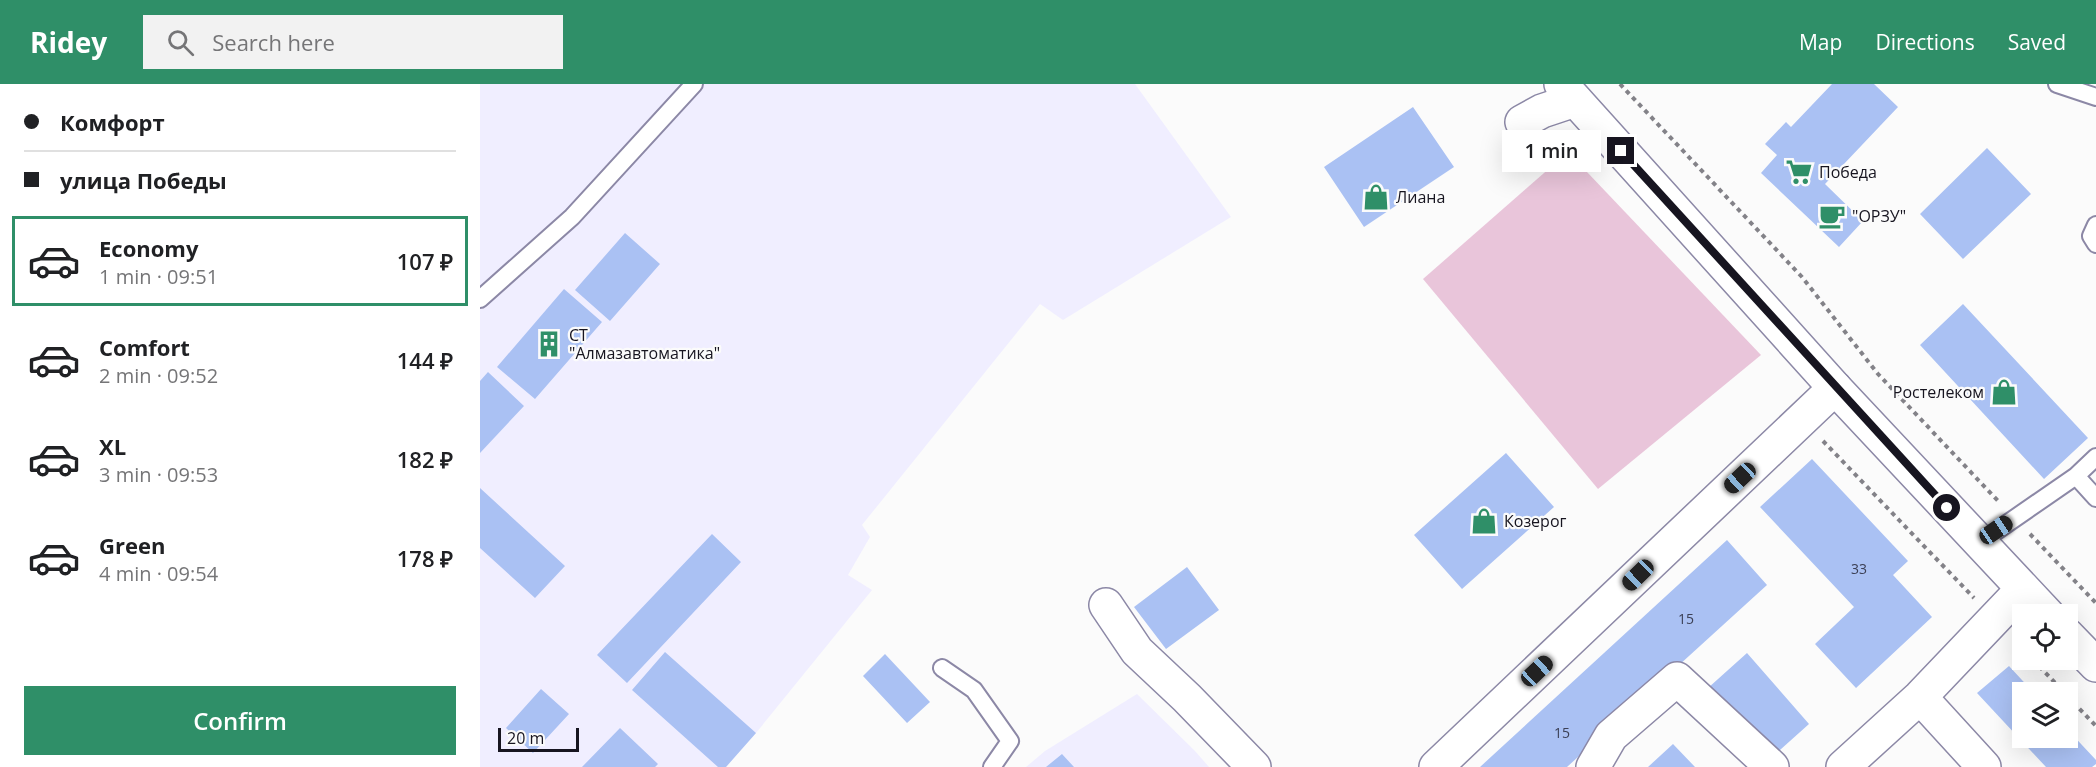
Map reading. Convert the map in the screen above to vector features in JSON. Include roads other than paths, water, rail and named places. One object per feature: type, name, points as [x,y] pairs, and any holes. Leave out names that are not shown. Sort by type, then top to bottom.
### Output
[{"type":"street","points":[[1522,122],[1568,92],[1835,388],[2037,604]]},
{"type":"street","points":[[1436,767],[1835,388]]},
{"type":"street","points":[[1843,767],[1920,697],[2023,589]]},
{"type":"street","points":[[1106,605],[1137,651],[1187,698],[1254,767]]},
{"type":"street","points":[[2078,646],[2096,665]]},
{"type":"street","points":[[1593,767],[1611,736],[1677,680],[1772,767]]},
{"type":"street","points":[[1920,697],[1984,767]]},
{"type":"lane","points":[[483,293],[572,217],[694,84]]},
{"type":"lane","points":[[2057,84],[2096,97]]},
{"type":"lane","points":[[2096,225],[2091,236],[2096,244]]},
{"type":"lane","points":[[1979,543],[2076,476],[2096,457]]},
{"type":"lane","points":[[2076,476],[2096,498]]},
{"type":"lane","points":[[942,668],[974,690],[1010,741],[992,767]]},
{"type":"place","name":"Победа","points":[[1799,172]]},
{"type":"place","name":"Лиана","points":[[1376,197]]},
{"type":"place","name":"\"ОРЗУ\"","points":[[1832,216]]},
{"type":"place","name":"СТ \"Алмазавтоматика\"","points":[[549,344]]},
{"type":"place","name":"Ростелеком","points":[[2004,392]]},
{"type":"place","name":"Козерог","points":[[1484,521]]}]
